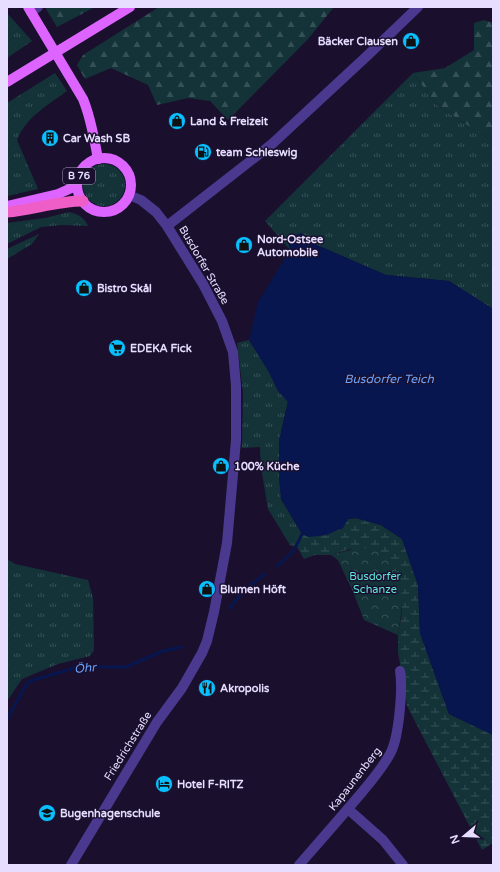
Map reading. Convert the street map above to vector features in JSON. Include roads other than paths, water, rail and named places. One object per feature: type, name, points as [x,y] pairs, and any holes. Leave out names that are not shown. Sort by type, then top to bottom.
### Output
[{"type":"highway","points":[[7,212],[39,208],[69,201],[83,201]]},
{"type":"main road","points":[[7,82],[130,7]]},
{"type":"main road","name":"B 76","points":[[32,9],[83,98],[93,129],[98,159]]},
{"type":"main road","name":"B 76","points":[[83,201],[79,195],[77,182],[84,167],[98,159],[106,158],[113,160],[120,163],[125,168],[130,177],[131,186],[129,195]]},
{"type":"main road","points":[[7,206],[58,194],[76,186],[77,182]]},
{"type":"main road","points":[[83,201],[94,210],[100,212],[110,211],[118,208],[125,202],[129,195]]},
{"type":"street","name":"Busdorfer Straße","points":[[207,641],[227,543],[236,440],[236,386],[232,352],[222,321],[203,284],[167,226],[272,144],[368,55],[416,8]]},
{"type":"street","points":[[129,195],[141,200],[156,212],[167,226]]},
{"type":"street","name":"Friedrichstraße","points":[[71,865],[156,722],[182,688],[202,653],[207,641]]},
{"type":"street","name":"Kapaunenberg","points":[[299,865],[381,769],[392,751],[395,741],[402,682],[400,670]]},
{"type":"street","points":[[348,809],[383,840],[403,865]]},
{"type":"water","name":"Busdorfer Teich","points":[[301,233],[310,242],[386,275],[449,281],[493,309],[493,735],[449,714],[420,633],[418,585],[402,539],[381,525],[356,518],[348,519],[343,528],[326,535],[309,537],[302,534],[281,499],[279,476],[279,441],[288,402],[278,391],[269,372],[249,340],[258,302],[290,250],[287,238]]},
{"type":"waterway","name":"Öhr","points":[[277,566],[292,552],[302,534]]},
{"type":"waterway","name":"Öhr","points":[[230,608],[244,590],[265,574]]},
{"type":"waterway","name":"Öhr","points":[[7,719],[26,685],[30,681],[78,667],[126,667],[163,651],[182,647]]},
{"type":"place","name":"Bäcker Clausen","points":[[411,41]]},
{"type":"place","name":"Land & Freizeit","points":[[177,121]]},
{"type":"place","name":"Car Wash SB","points":[[50,138]]},
{"type":"place","name":"team Schleswig","points":[[203,152]]},
{"type":"place","name":"Nord-Ostsee Automobile","points":[[244,245]]},
{"type":"place","name":"Bistro Skål","points":[[84,288]]},
{"type":"place","name":"EDEKA Fick","points":[[117,348]]},
{"type":"place","name":"100% Küche","points":[[221,466]]},
{"type":"place","name":"Blumen Höft","points":[[207,589]]},
{"type":"place","name":"Akropolis","points":[[207,688]]},
{"type":"place","name":"Hotel F-RITZ","points":[[164,784]]},
{"type":"place","name":"Bugenhagenschule","points":[[47,813]]},
{"type":"park label","name":"Busdorfer Schanze","points":[[375,582]]}]
